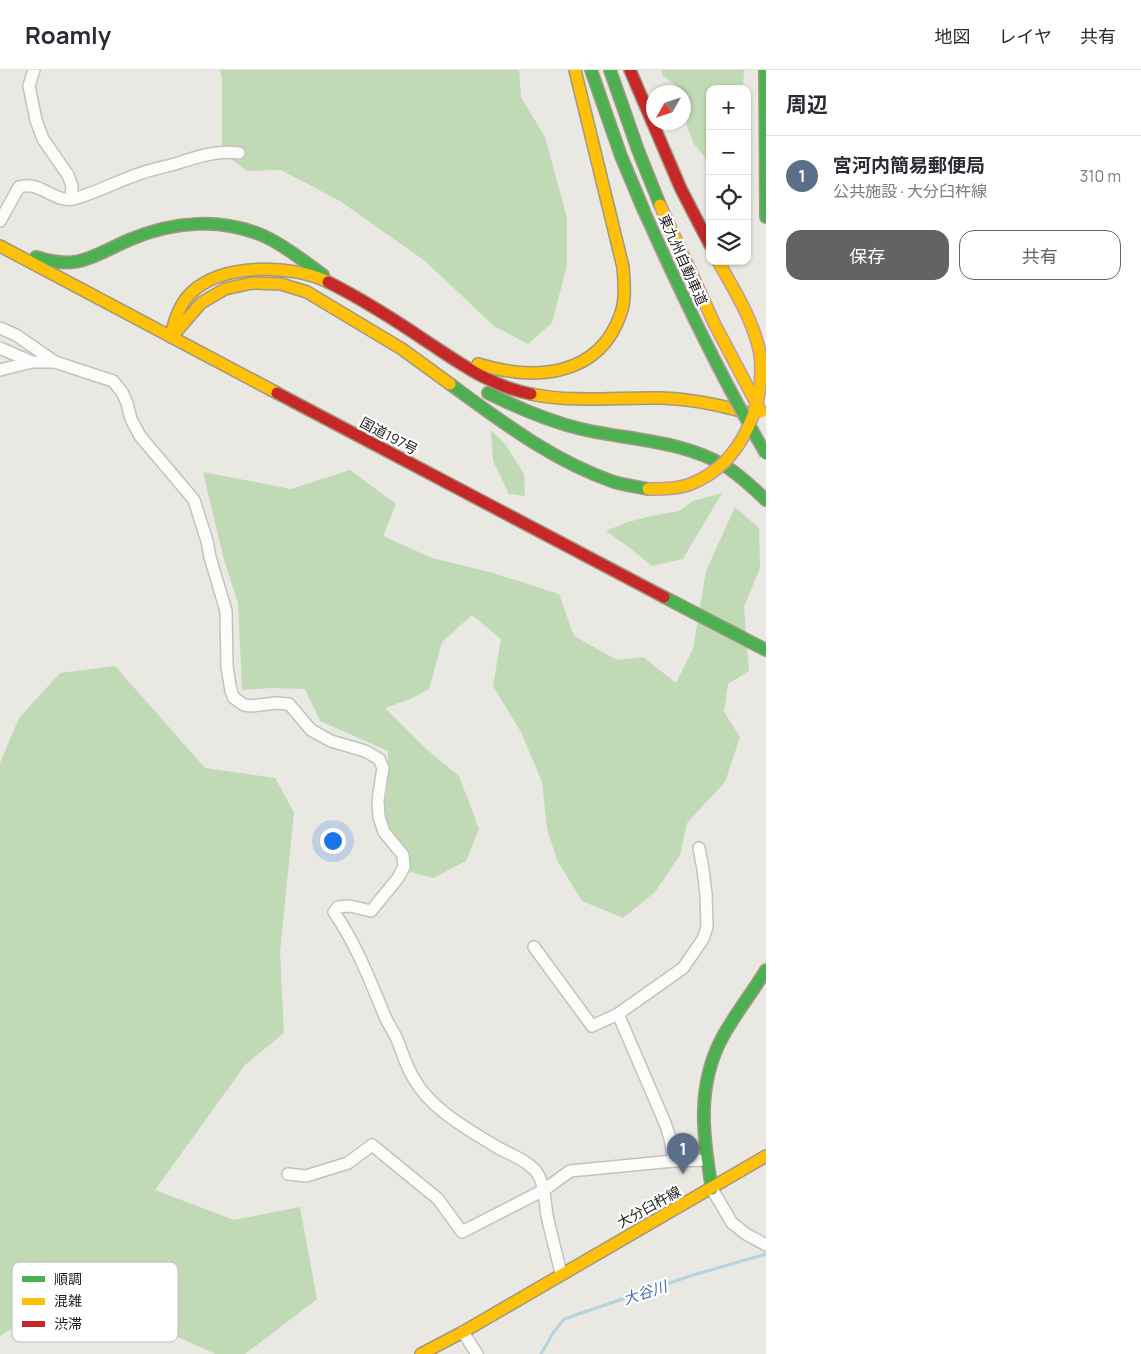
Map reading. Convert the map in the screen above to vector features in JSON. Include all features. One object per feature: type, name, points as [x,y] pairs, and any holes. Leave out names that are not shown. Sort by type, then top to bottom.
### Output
[{"type":"main road","points":[[424,339],[485,367],[516,374],[532,375],[562,370],[577,365],[601,347],[613,330],[621,312],[624,298],[622,267],[576,70]]},
{"type":"main road","name":"東九州自動車道","points":[[591,70],[621,156],[672,276],[727,386],[766,454]]},
{"type":"main road","name":"東九州自動車道","points":[[610,70],[638,150],[660,205],[715,325],[766,420]]},
{"type":"main road","points":[[630,70],[681,189],[706,237]]},
{"type":"main road","points":[[765,70],[766,217]]},
{"type":"main road","points":[[0,242],[40,259],[63,264],[74,264],[95,258],[128,240],[154,230],[186,224],[217,224],[250,230],[265,236],[298,256],[338,286],[485,379],[517,391],[566,399],[664,398],[700,400],[733,407],[766,420]]},
{"type":"main road","name":"国道197号","points":[[0,246],[766,650]]},
{"type":"main road","points":[[171,337],[200,304],[209,297],[234,287],[261,282],[294,287],[307,292],[412,356],[496,416],[548,450],[604,480],[648,489],[664,489],[692,483],[715,471],[726,462],[743,443],[759,411],[763,372],[757,342],[747,317],[720,265]]},
{"type":"main road","points":[[171,337],[173,319],[182,303],[197,288],[218,278],[251,271],[289,270],[318,277],[338,286]]},
{"type":"main road","points":[[209,297],[196,312],[194,332],[206,347],[283,388],[342,428]]},
{"type":"main road","points":[[412,356],[516,406],[557,422],[599,433],[689,449],[703,454],[731,469],[755,488],[766,500]]},
{"type":"main road","points":[[712,1189],[702,1114],[704,1086],[721,1040],[766,970]]},
{"type":"main road","name":"大分臼杵線","points":[[421,1354],[463,1332],[766,1156]]},
{"type":"street","points":[[34,70],[29,86],[36,120],[43,139],[68,175],[72,186],[70,199]]},
{"type":"street","points":[[0,221],[19,187],[26,184],[70,199],[143,172],[207,153],[225,151],[239,153]]},
{"type":"street","points":[[0,328],[16,335],[55,362],[113,381],[127,402],[131,418],[140,436],[194,500],[226,611],[227,667],[231,692],[234,698],[244,705],[251,706],[276,702],[289,704],[311,730],[331,741],[365,751],[378,759],[383,768],[378,800],[379,817],[384,832],[403,855],[404,867],[398,878],[371,911],[350,906],[338,906],[334,912],[352,940],[363,962],[407,1066],[422,1092],[448,1116],[531,1166],[540,1177],[561,1274]]},
{"type":"street","points":[[0,348],[32,362]]},
{"type":"street","points":[[0,370],[32,362],[55,362]]},
{"type":"street","points":[[534,947],[592,1026],[618,1014],[683,968],[703,939],[707,927],[706,894],[704,868],[699,848]]},
{"type":"street","points":[[618,1014],[665,1123],[674,1161]]},
{"type":"street","points":[[288,1174],[306,1176],[348,1163],[372,1145],[438,1199],[462,1232],[544,1190],[570,1171],[674,1161],[707,1160]]},
{"type":"street","points":[[712,1189],[728,1218],[737,1228],[766,1245]]},
{"type":"street","points":[[463,1332],[477,1354]]},
{"type":"green space","points":[[220,70],[519,70],[521,97],[545,137],[567,218],[567,265],[552,323],[528,344],[494,326],[425,261],[340,201],[281,170],[247,171],[222,152],[222,78]]},
{"type":"green space","points":[[661,70],[744,70],[743,85],[706,85],[706,159],[694,144],[689,130],[691,130],[691,85],[676,85],[663,76]]},
{"type":"green space","points":[[491,430],[506,445],[524,474],[525,496],[509,494],[493,461]]},
{"type":"green space","points":[[350,470],[396,504],[383,536],[432,558],[493,573],[559,594],[574,636],[617,660],[643,657],[676,683],[693,649],[706,571],[735,507],[759,528],[760,568],[744,607],[749,671],[728,684],[724,712],[740,737],[725,782],[687,823],[680,855],[655,892],[623,918],[582,901],[558,862],[547,829],[542,782],[521,732],[493,686],[501,639],[472,615],[442,642],[429,689],[410,699],[385,708],[425,748],[459,776],[479,829],[466,861],[433,878],[411,872],[374,826],[387,794],[388,751],[320,721],[305,689],[271,688],[242,690],[238,603],[224,560],[203,472],[291,489]]},
{"type":"green space","points":[[722,493],[683,559],[652,566],[606,531],[628,522],[679,511],[693,501]]},
{"type":"green space","points":[[115,666],[205,768],[275,778],[294,812],[280,952],[284,1033],[245,1065],[155,1190],[234,1220],[300,1207],[317,1299],[245,1354],[216,1354],[178,1337],[178,1262],[12,1262],[12,1328],[0,1336],[0,763],[19,718],[60,673]]},
{"type":"waterway","name":"大谷川","points":[[541,1354],[553,1333],[564,1319],[690,1276],[766,1254]]},
{"type":"traffic: fast","points":[[591,70],[621,156],[644,211]]},
{"type":"traffic: fast","points":[[610,70],[638,150],[660,205]]},
{"type":"traffic: fast","points":[[765,70],[766,217]]},
{"type":"traffic: fast","points":[[644,211],[702,334],[766,454]]},
{"type":"traffic: fast","points":[[36,257],[51,261],[75,262],[85,260],[129,240],[163,229],[180,225],[215,224],[232,226],[266,237],[289,250],[323,275]]},
{"type":"traffic: fast","points":[[450,384],[549,452],[614,482],[648,489]]},
{"type":"traffic: fast","points":[[488,393],[533,414],[569,426],[673,446],[708,457],[736,473],[766,500]]},
{"type":"traffic: fast","points":[[664,597],[766,650]]},
{"type":"traffic: fast","points":[[712,1189],[704,1131],[705,1094],[708,1075],[722,1038],[766,970]]},
{"type":"traffic: slow","points":[[478,364],[521,372],[542,372],[562,369],[581,362],[597,351],[611,335],[623,308],[623,267],[575,70]]},
{"type":"traffic: slow","points":[[660,205],[715,325],[761,412]]},
{"type":"traffic: slow","points":[[0,246],[277,393]]},
{"type":"traffic: slow","points":[[648,489],[682,486],[693,483],[710,474],[725,462],[737,447],[747,430],[754,412],[759,393],[760,354],[743,306],[720,265]]},
{"type":"traffic: slow","points":[[171,337],[178,313],[187,297],[205,283],[221,276],[239,271],[277,270],[296,272],[328,282]]},
{"type":"traffic: slow","points":[[176,332],[201,303],[225,289],[252,283],[281,284],[307,292],[402,349],[450,384]]},
{"type":"traffic: slow","points":[[531,394],[579,399],[673,399],[706,403],[751,414]]},
{"type":"traffic: slow","points":[[421,1354],[463,1332],[766,1156]]},
{"type":"traffic: jam","points":[[630,70],[681,189],[706,237]]},
{"type":"traffic: jam","points":[[328,282],[378,310],[476,373],[502,385],[531,394]]},
{"type":"traffic: jam","points":[[277,393],[664,597]]},
{"type":"place","name":"宮河内簡易郵便局","points":[[683,1174]]}]
